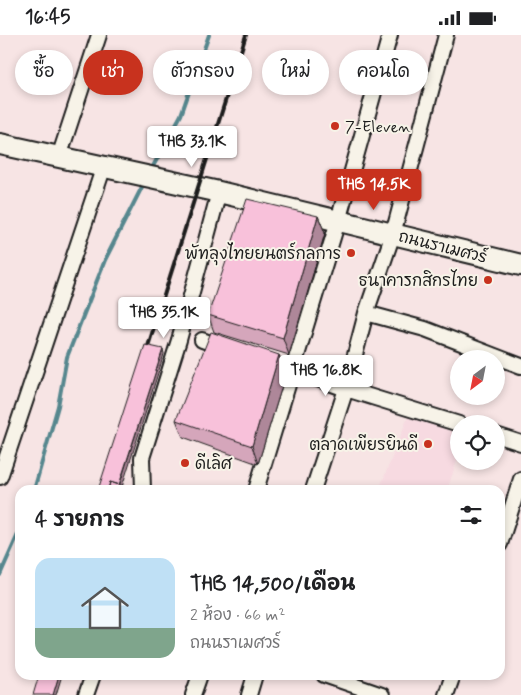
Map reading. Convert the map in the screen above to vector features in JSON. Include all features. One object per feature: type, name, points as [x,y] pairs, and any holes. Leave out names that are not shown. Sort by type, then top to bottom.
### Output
[{"type":"main road","name":"ถนนราเมศวร์","points":[[0,144],[219,192],[521,265]]},
{"type":"street","points":[[59,157],[99,35]]},
{"type":"street","points":[[258,485],[338,221],[390,35]]},
{"type":"street","points":[[315,485],[346,389],[366,313],[393,234],[446,35]]},
{"type":"street","points":[[0,477],[104,166]]},
{"type":"street","points":[[143,485],[142,458],[179,340],[219,192]]},
{"type":"street","points":[[366,313],[425,329],[521,366]]},
{"type":"street","points":[[202,340],[239,352]]},
{"type":"street","points":[[275,364],[346,389],[450,421]]},
{"type":"street","points":[[505,438],[521,443]]},
{"type":"street","points":[[505,529],[521,479]]},
{"type":"street","points":[[90,694],[92,680]]},
{"type":"street","points":[[193,695],[198,680]]},
{"type":"street","points":[[249,695],[254,680]]},
{"type":"street","points":[[338,680],[382,695]]},
{"type":"street","points":[[446,695],[451,680]]},
{"type":"shaded area","name":"ตลาดเพียรยินดี","points":[[408,417],[450,431],[450,470],[454,470],[449,485],[381,485]]},
{"type":"building","points":[[247,199],[318,216],[283,338],[208,315]]},
{"type":"building","points":[[211,332],[279,355],[252,446],[176,420]]},
{"type":"building","points":[[145,345],[163,349],[119,485],[110,482],[109,485],[100,485]]},
{"type":"building","points":[[110,482],[120,485],[109,485]]},
{"type":"building","points":[[38,680],[58,680],[53,695],[33,695]]},
{"type":"waterway","points":[[151,170],[181,115],[209,35]]},
{"type":"waterway","points":[[35,485],[58,406],[67,357],[105,260],[144,183]]},
{"type":"waterway","points":[[0,575],[15,541]]},
{"type":"railway","points":[[144,359],[246,35]]},
{"type":"place","name":"7-Eleven","points":[[335,126]]},
{"type":"place","name":"พัทลุงไทยยนตร์กลการ","points":[[351,253]]},
{"type":"place","name":"ธนาคารกสิกรไทย","points":[[488,280]]},
{"type":"place","name":"ตลาดเพียรยินดี","points":[[428,444]]},
{"type":"place","name":"ดีเลิศ","points":[[185,463]]}]
